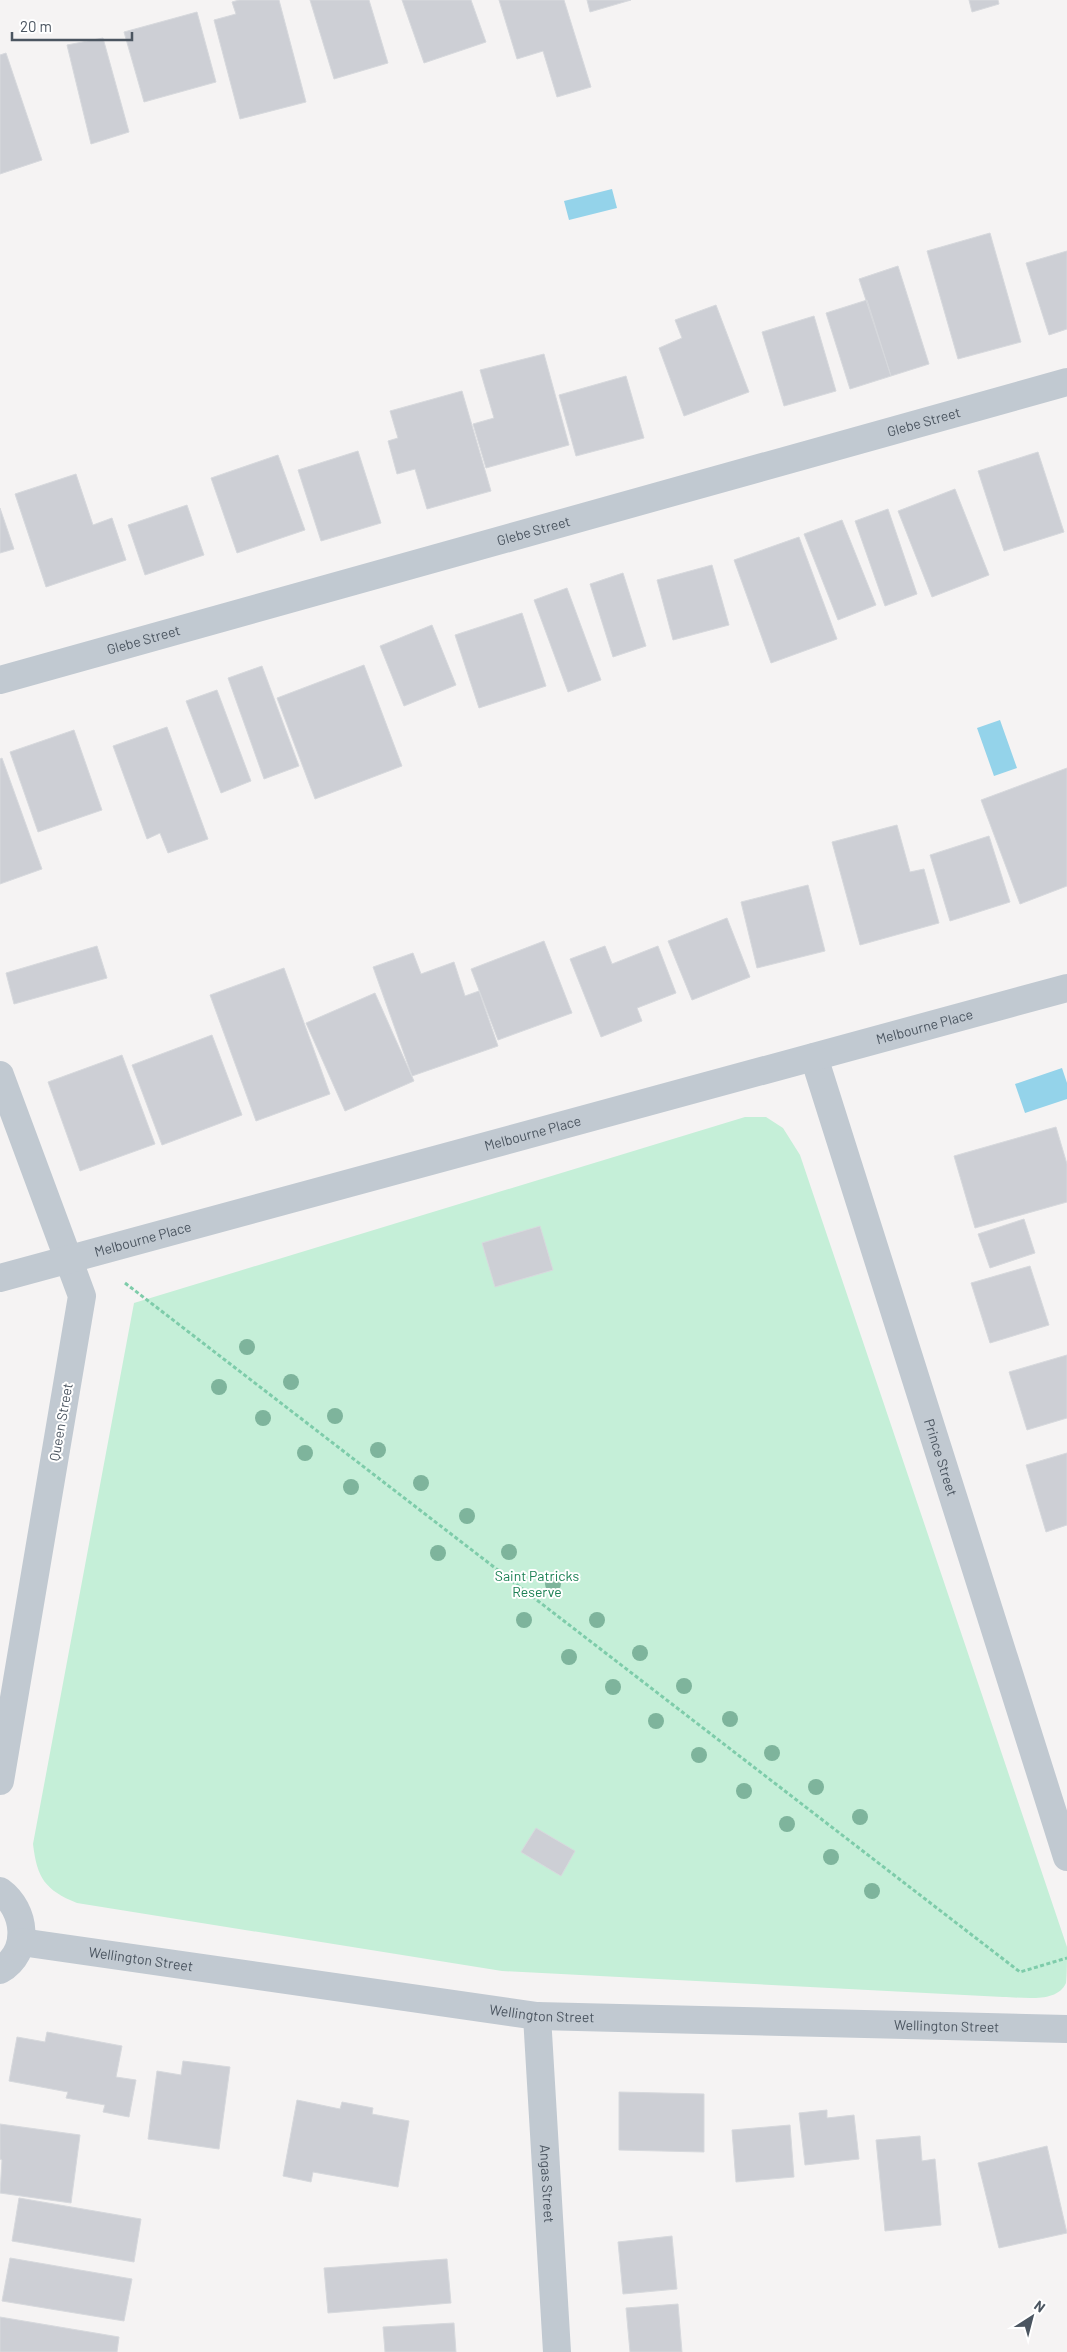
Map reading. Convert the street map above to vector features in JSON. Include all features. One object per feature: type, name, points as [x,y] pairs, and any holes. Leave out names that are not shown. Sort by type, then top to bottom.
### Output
[{"type":"street","name":"Glebe Street","points":[[0,680],[1067,382]]},
{"type":"street","name":"Melbourne Place","points":[[0,1278],[1067,988]]},
{"type":"street","name":"Prince Street","points":[[814,1057],[1067,1857]]},
{"type":"street","name":"Queen Street","points":[[0,1076],[82,1296],[0,1781]]},
{"type":"street","points":[[0,1891],[9,1898],[18,1911],[22,1926],[21,1942],[15,1956],[0,1970]]},
{"type":"street","name":"Wellington Street","points":[[21,1942],[537,2016],[1067,2029]]},
{"type":"street","name":"Angas Street","points":[[537,2016],[557,2352]]},
{"type":"path","points":[[125,1283],[1020,1972],[1067,1958]]},
{"type":"green space","name":"Saint Patricks Reserve","points":[[745,1117],[766,1117],[783,1128],[800,1155],[1067,1947],[1066,1983],[1061,1990],[1047,1997],[1028,1998],[502,1971],[77,1903],[50,1888],[40,1874],[33,1844],[134,1303]]},
{"type":"water","points":[[612,189],[617,208],[569,220],[564,201]]},
{"type":"water","points":[[1000,720],[1017,768],[994,776],[977,728]]},
{"type":"water","points":[[1062,1068],[1067,1083],[1067,1099],[1025,1113],[1015,1084]]},
{"type":"building","points":[[239,0],[279,0],[306,102],[240,119],[214,20],[236,14],[232,2]]},
{"type":"building","points":[[310,0],[369,0],[388,63],[334,79]]},
{"type":"building","points":[[402,0],[471,0],[486,42],[424,63]]},
{"type":"building","points":[[499,0],[564,0],[591,87],[557,97],[543,51],[517,59]]},
{"type":"building","points":[[587,0],[631,0],[590,12]]},
{"type":"building","points":[[969,0],[998,0],[999,4],[972,12]]},
{"type":"building","points":[[197,12],[216,82],[144,102],[124,32]]},
{"type":"building","points":[[103,38],[129,132],[91,144],[67,45]]},
{"type":"building","points":[[6,53],[42,160],[0,174],[0,55]]},
{"type":"building","points":[[990,233],[1021,342],[958,359],[927,251]]},
{"type":"building","points":[[1067,251],[1067,329],[1049,335],[1026,263]]},
{"type":"building","points":[[898,266],[929,364],[891,376],[859,279]]},
{"type":"building","points":[[867,300],[891,376],[850,389],[826,313]]},
{"type":"building","points":[[716,305],[749,392],[684,416],[659,348],[682,338],[675,320]]},
{"type":"building","points":[[814,316],[836,391],[784,406],[762,332]]},
{"type":"building","points":[[544,354],[569,445],[486,468],[473,424],[494,418],[480,370]]},
{"type":"building","points":[[626,376],[644,438],[576,456],[559,395]]},
{"type":"building","points":[[462,391],[491,491],[427,509],[415,469],[397,474],[388,441],[398,438],[390,411]]},
{"type":"building","points":[[358,451],[381,523],[321,541],[298,470]]},
{"type":"building","points":[[1038,452],[1064,532],[1004,551],[978,471]]},
{"type":"building","points":[[278,455],[305,530],[237,553],[211,478]]},
{"type":"building","points":[[76,474],[93,525],[112,518],[126,560],[46,587],[15,494]]},
{"type":"building","points":[[955,489],[989,575],[932,597],[898,511]]},
{"type":"building","points":[[187,505],[204,555],[145,575],[128,525]]},
{"type":"building","points":[[0,508],[14,549],[0,553]]},
{"type":"building","points":[[888,509],[917,594],[885,606],[855,521]]},
{"type":"building","points":[[842,520],[876,605],[838,620],[804,534]]},
{"type":"building","points":[[799,537],[837,639],[771,663],[734,560]]},
{"type":"building","points":[[712,565],[729,625],[673,640],[657,580]]},
{"type":"building","points":[[623,573],[646,646],[613,657],[590,584]]},
{"type":"building","points":[[567,588],[601,680],[568,692],[534,600]]},
{"type":"building","points":[[522,613],[546,686],[479,708],[455,635]]},
{"type":"building","points":[[432,625],[456,685],[404,706],[380,646]]},
{"type":"building","points":[[364,665],[402,766],[315,799],[277,698]]},
{"type":"building","points":[[262,666],[299,766],[264,779],[228,678]]},
{"type":"building","points":[[217,690],[251,781],[221,793],[186,701]]},
{"type":"building","points":[[167,727],[208,839],[168,853],[160,833],[147,839],[113,746]]},
{"type":"building","points":[[74,730],[102,810],[38,832],[10,752]]},
{"type":"building","points":[[2,758],[42,869],[0,884],[0,759]]},
{"type":"building","points":[[1067,768],[1067,886],[1020,904],[981,800]]},
{"type":"building","points":[[897,825],[910,872],[924,869],[939,923],[860,945],[832,842]]},
{"type":"building","points":[[989,836],[1010,902],[950,921],[930,855]]},
{"type":"building","points":[[808,885],[825,951],[757,968],[741,902]]},
{"type":"building","points":[[727,918],[750,977],[692,1000],[668,941]]},
{"type":"building","points":[[544,941],[572,1013],[498,1040],[471,969]]},
{"type":"building","points":[[97,946],[107,978],[14,1004],[6,973]]},
{"type":"building","points":[[605,946],[612,964],[658,946],[676,993],[637,1008],[642,1021],[601,1037],[570,959]]},
{"type":"building","points":[[413,953],[421,974],[454,962],[465,996],[479,991],[498,1046],[412,1076],[373,967]]},
{"type":"building","points":[[284,968],[330,1094],[256,1121],[210,995]]},
{"type":"building","points":[[375,993],[414,1081],[345,1111],[306,1023]]},
{"type":"building","points":[[212,1035],[242,1115],[162,1145],[132,1065]]},
{"type":"building","points":[[122,1055],[155,1144],[80,1171],[48,1082]]},
{"type":"building","points":[[1056,1127],[1067,1164],[1067,1202],[975,1228],[954,1156]]},
{"type":"building","points":[[1024,1219],[1035,1253],[990,1268],[978,1234]]},
{"type":"building","points":[[540,1226],[553,1270],[495,1287],[482,1243]]},
{"type":"building","points":[[1030,1266],[1049,1325],[990,1343],[971,1283]]},
{"type":"building","points":[[1067,1355],[1067,1418],[1027,1430],[1009,1372]]},
{"type":"building","points":[[1067,1453],[1067,1525],[1046,1532],[1026,1465]]},
{"type":"building","points":[[536,1828],[575,1851],[561,1876],[521,1852]]},
{"type":"building","points":[[47,2032],[122,2046],[116,2077],[136,2080],[129,2117],[103,2112],[105,2105],[66,2098],[68,2092],[9,2081],[17,2037],[45,2042]]},
{"type":"building","points":[[183,2061],[230,2067],[219,2149],[148,2139],[157,2071],[181,2075]]},
{"type":"building","points":[[619,2092],[704,2094],[704,2152],[619,2150]]},
{"type":"building","points":[[297,2100],[340,2109],[342,2102],[373,2108],[372,2114],[409,2121],[398,2187],[313,2172],[311,2182],[283,2176]]},
{"type":"building","points":[[827,2110],[827,2118],[854,2115],[859,2159],[805,2165],[799,2113]]},
{"type":"building","points":[[0,2124],[80,2135],[71,2203],[0,2193],[2,2160],[0,2159]]},
{"type":"building","points":[[790,2125],[794,2177],[736,2182],[732,2130]]},
{"type":"building","points":[[920,2136],[922,2161],[935,2159],[941,2225],[885,2231],[876,2140]]},
{"type":"building","points":[[1047,2146],[1067,2233],[999,2248],[978,2163]]},
{"type":"building","points":[[19,2198],[141,2219],[134,2262],[12,2241]]},
{"type":"building","points":[[672,2236],[677,2289],[623,2294],[618,2242]]},
{"type":"building","points":[[10,2258],[132,2279],[124,2321],[2,2301]]},
{"type":"building","points":[[447,2259],[451,2303],[328,2313],[324,2268]]},
{"type":"building","points":[[678,2304],[682,2352],[630,2352],[626,2308]]},
{"type":"building","points":[[0,2317],[119,2337],[117,2352],[0,2352]]},
{"type":"building","points":[[454,2323],[456,2352],[385,2352],[383,2327]]}]
